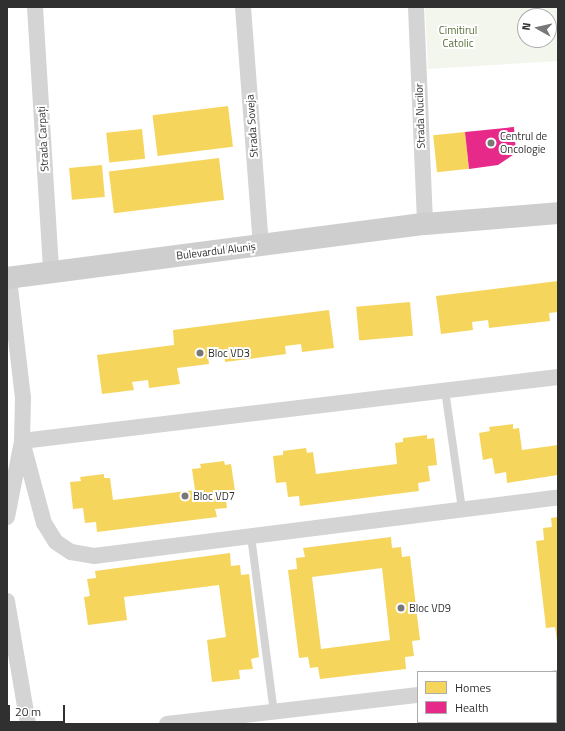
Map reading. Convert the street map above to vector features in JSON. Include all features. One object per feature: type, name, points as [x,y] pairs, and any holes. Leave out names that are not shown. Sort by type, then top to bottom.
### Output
[{"type":"main road","name":"Bulevardul Aluniș","points":[[425,224],[558,200]]},
{"type":"main road","name":"Bulevardul Aluniș","points":[[8,278],[425,224],[558,213]]},
{"type":"street","name":"Strada Carpați","points":[[35,7],[51,272]]},
{"type":"street","name":"Strada Soveja","points":[[243,7],[262,245]]},
{"type":"street","name":"Strada Nucilor","points":[[416,7],[425,224]]},
{"type":"street","points":[[7,517],[22,441],[23,398],[8,278]]},
{"type":"street","points":[[22,441],[558,377]]},
{"type":"street","points":[[22,441],[44,523],[56,542],[71,552],[94,556],[558,497]]},
{"type":"street","points":[[7,601],[28,724]]},
{"type":"street","points":[[167,724],[417,695]]},
{"type":"lane","points":[[445,390],[462,509]]},
{"type":"lane","points":[[251,536],[274,712]]},
{"type":"green space","name":"Cimitirul Catolic","points":[[425,7],[558,7],[558,61],[428,69]]},
{"type":"building: Homes","points":[[228,106],[233,147],[158,156],[153,115]]},
{"type":"building: Homes","points":[[142,129],[145,159],[109,163],[106,133]]},
{"type":"building: Homes","points":[[465,132],[469,169],[437,172],[433,135]]},
{"type":"building: Homes","points":[[219,158],[224,200],[114,213],[109,172]]},
{"type":"building: Homes","points":[[102,165],[105,197],[72,200],[69,168]]},
{"type":"building: Homes","points":[[558,281],[558,312],[549,313],[550,321],[489,328],[488,320],[472,322],[473,330],[441,334],[436,296]]},
{"type":"building: Homes","points":[[410,302],[413,336],[359,341],[356,307]]},
{"type":"building: Homes","name":"Bloc VD3","points":[[329,310],[334,348],[302,352],[301,344],[285,346],[286,354],[225,362],[224,353],[208,356],[209,364],[177,368],[180,384],[149,388],[148,380],[132,382],[134,390],[102,394],[97,355],[174,345],[173,330]]},
{"type":"building: Homes","points":[[513,424],[513,429],[519,428],[522,450],[558,445],[558,475],[507,483],[506,472],[495,474],[492,458],[483,460],[479,433],[490,431],[489,427]]},
{"type":"building: Homes","points":[[427,435],[427,439],[434,438],[437,465],[428,466],[430,481],[418,483],[419,491],[300,506],[299,496],[288,497],[286,482],[276,483],[273,456],[283,455],[283,451],[306,448],[307,453],[313,452],[316,474],[397,464],[395,443],[403,442],[403,438]]},
{"type":"building: Homes","name":"Bloc VD7","points":[[224,461],[225,465],[231,464],[235,491],[225,492],[227,508],[215,509],[217,517],[97,532],[96,522],[85,523],[83,508],[73,509],[70,482],[81,481],[80,477],[104,474],[104,478],[110,478],[113,500],[195,490],[192,469],[201,468],[200,464]]},
{"type":"building: Homes","points":[[558,517],[557,641],[555,627],[546,628],[536,541],[544,540],[543,528],[552,527],[551,518]]},
{"type":"building: Homes","name":"Bloc VD9","points":[[391,537],[392,548],[401,547],[402,557],[410,556],[420,640],[412,641],[414,656],[405,657],[406,669],[320,679],[318,667],[310,668],[308,657],[299,658],[288,570],[297,569],[296,558],[305,557],[303,548]],"holes":[[[382,568],[390,640],[321,649],[312,577]]]},
{"type":"building: Homes","points":[[230,553],[231,566],[240,565],[241,575],[249,574],[259,657],[251,659],[253,669],[239,670],[240,679],[212,682],[207,640],[226,637],[219,585],[124,597],[127,620],[88,625],[84,597],[90,596],[87,579],[96,578],[95,571]]},
{"type":"building: Health","name":"Centrul de Oncologie","points":[[514,127],[516,153],[498,165],[469,169],[465,132]]},
{"type":"place","name":"Centrul de Oncologie","points":[[491,143]]},
{"type":"place","name":"Bloc VD3","points":[[200,353]]},
{"type":"place","name":"Bloc VD7","points":[[185,496]]},
{"type":"place","name":"Bloc VD9","points":[[401,608]]}]
